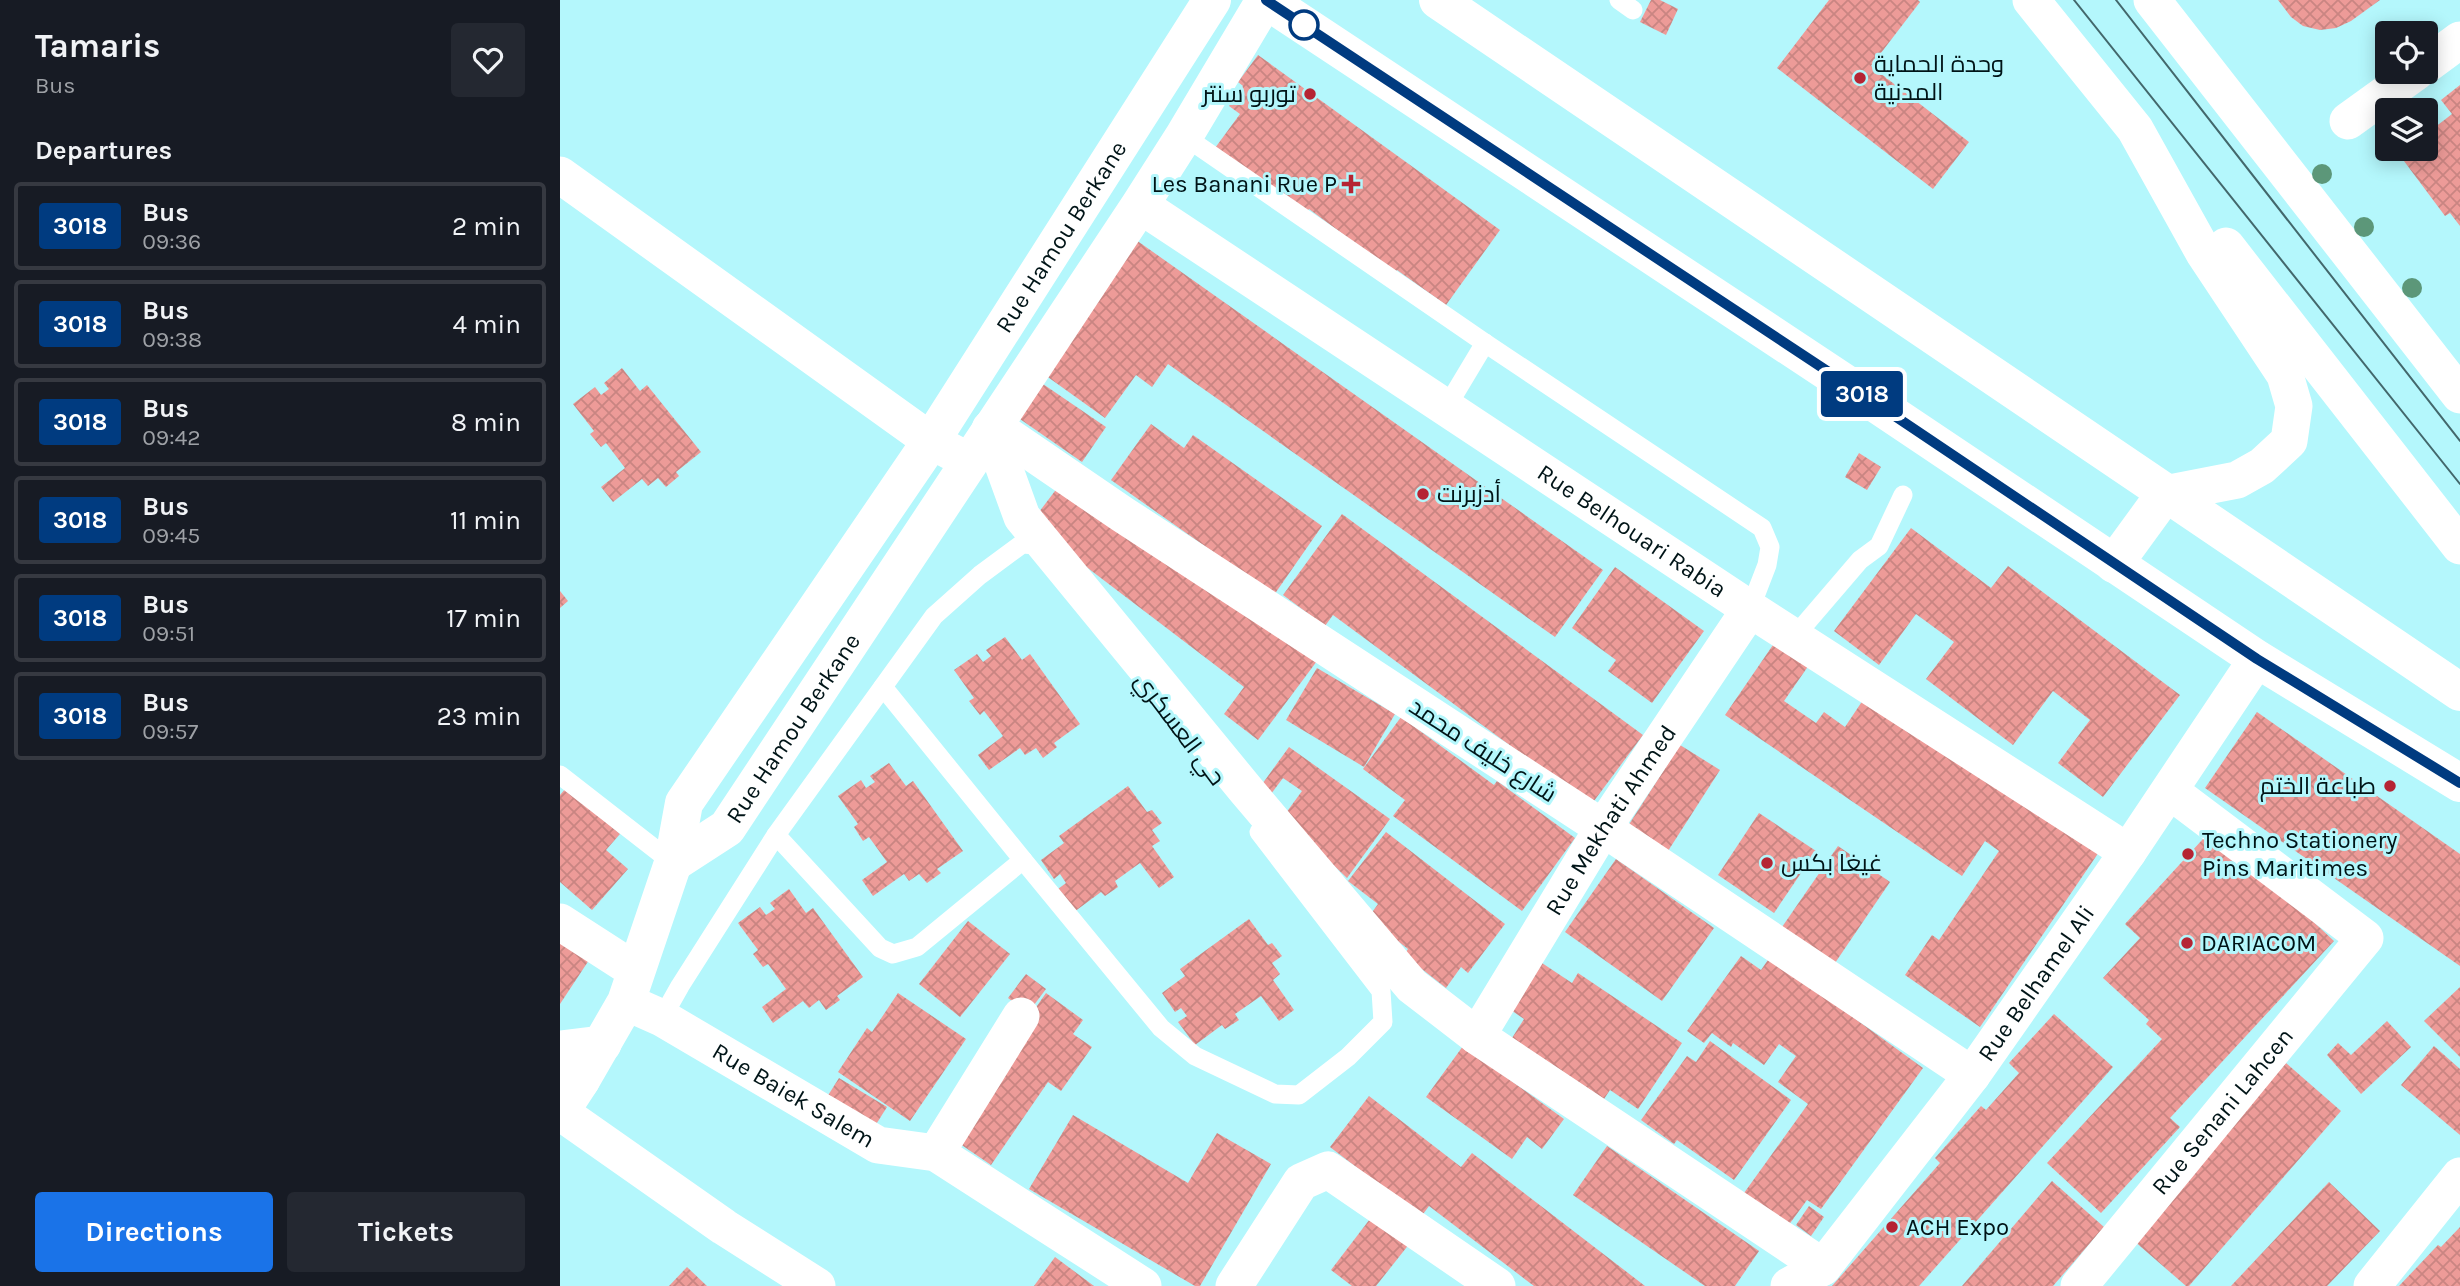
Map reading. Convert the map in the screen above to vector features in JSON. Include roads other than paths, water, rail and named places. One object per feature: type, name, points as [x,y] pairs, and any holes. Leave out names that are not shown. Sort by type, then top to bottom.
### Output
[{"type":"main road","name":"Rue Hamou Berkane","points":[[673,863],[684,803],[931,441],[1212,0]]},
{"type":"main road","name":"Rue Hamou Berkane","points":[[673,863],[727,828],[1140,205],[1266,0]]},
{"type":"main road","points":[[1266,0],[2257,659],[2460,783]]},
{"type":"main road","points":[[1438,0],[2460,692]]},
{"type":"main road","points":[[2115,564],[2165,494]]},
{"type":"main road","points":[[560,1112],[567,1070],[603,1044],[631,986],[673,863]]},
{"type":"street","points":[[2032,0],[2460,546]]},
{"type":"street","points":[[2152,0],[2460,395]]},
{"type":"street","points":[[2438,56],[2460,40]]},
{"type":"street","points":[[2348,121],[2399,84]]},
{"type":"street","points":[[2135,129],[2204,253],[2285,375],[2294,406],[2289,441],[2262,466],[2237,480],[2165,494]]},
{"type":"street","points":[[560,175],[931,441],[969,461]]},
{"type":"street","name":"Rue Belhouari Rabia","points":[[1140,205],[1750,609],[2128,852]]},
{"type":"street","points":[[992,428],[1022,517],[1246,790],[1412,986],[1477,1036],[1823,1267]]},
{"type":"street","name":"شارع خليف محمد","points":[[992,428],[1603,828],[1972,1075]]},
{"type":"street","name":"Rue Mekhati Ahmed","points":[[1477,1036],[1603,828],[1750,609]]},
{"type":"street","name":"Rue Belhamel Ali","points":[[1789,1286],[1823,1267],[1972,1075],[2170,791],[2257,659]]},
{"type":"street","name":"Rue Senani Lahcen","points":[[2079,1286],[2365,938],[2170,791]]},
{"type":"street","name":"Rue Baiek Salem","points":[[560,922],[662,1018],[878,1146],[936,1153],[1143,1286]]},
{"type":"street","points":[[936,1153],[1021,1016]]},
{"type":"street","points":[[560,1112],[724,1227],[817,1286]]},
{"type":"street","points":[[1234,1286],[1301,1182],[1328,1170],[1497,1286]]},
{"type":"street","points":[[2372,1286],[2460,1176]]},
{"type":"lane","points":[[1184,136],[1485,343],[1762,528],[1770,547],[1767,565],[1750,609]]},
{"type":"lane","points":[[1446,408],[1485,343]]},
{"type":"lane","points":[[1794,637],[1860,560],[1879,546],[1903,495]]},
{"type":"lane","name":"حي العسكري","points":[[662,1018],[776,835],[934,616],[980,575],[1022,544],[1037,545],[1381,991],[1383,1021],[1348,1057],[1299,1095],[1275,1094],[1195,1056],[1161,1028],[1023,860]]},
{"type":"lane","points":[[776,835],[880,948],[893,954],[917,947],[1023,860],[883,687]]},
{"type":"lane","points":[[560,775],[673,863]]},
{"type":"tram line","points":[[2074,0],[2460,484]]},
{"type":"tram line","points":[[2116,0],[2460,441]]},
{"type":"place","name":"وحدة الحماية المدنية","points":[[1860,78]]},
{"type":"place","name":"توربو سنتر","points":[[1310,94]]},
{"type":"place","name":"Les Banani Rue P","points":[[1351,184]]},
{"type":"place","name":"أدزبرنت","points":[[1423,494]]},
{"type":"place","name":"طباعة الختم","points":[[2390,786]]},
{"type":"place","name":"Techno Stationery Pins Maritimes","points":[[2188,854]]},
{"type":"place","name":"غيغا بكس","points":[[1767,863]]},
{"type":"place","name":"DARIACOM","points":[[2187,943]]},
{"type":"place","name":"ACH Expo","points":[[1892,1227]]}]
